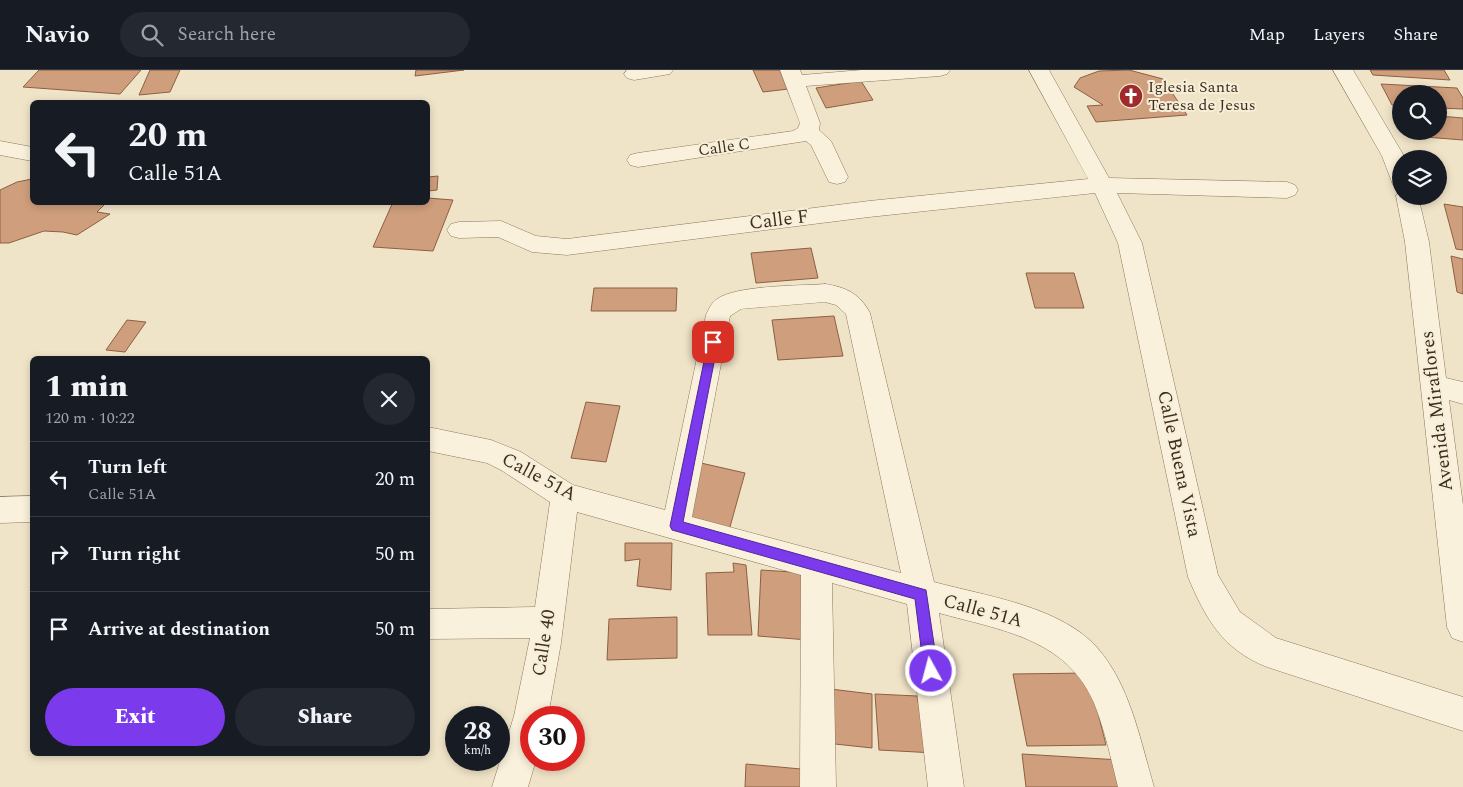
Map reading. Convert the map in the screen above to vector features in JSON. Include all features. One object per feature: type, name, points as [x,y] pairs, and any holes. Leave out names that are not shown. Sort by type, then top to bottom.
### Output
[{"type":"street","points":[[634,74],[663,70]]},
{"type":"street","points":[[837,177],[820,141],[808,132],[810,123],[793,76],[940,70]]},
{"type":"street","name":"Calle Buena Vista","points":[[1039,70],[1102,185],[1130,243],[1203,577],[1214,600],[1229,623],[1267,651],[1463,714]]},
{"type":"street","points":[[1343,70],[1392,154]]},
{"type":"street","name":"Calle C","points":[[638,160],[797,137],[808,132]]},
{"type":"street","points":[[0,148],[30,154]]},
{"type":"street","name":"Calle F","points":[[459,230],[501,229],[532,244],[567,247],[869,209],[1102,185],[1287,190]]},
{"type":"street","name":"Avenida Miraflores","points":[[1409,205],[1417,242],[1463,627]]},
{"type":"street","points":[[676,526],[718,315],[722,308],[740,300],[825,293],[836,294],[854,305],[858,313],[921,594],[946,787]]},
{"type":"street","points":[[1433,385],[1463,393]]},
{"type":"street","name":"Calle 51A","points":[[430,439],[491,452],[511,461],[565,496],[1036,625],[1060,638],[1081,654],[1097,673],[1108,693],[1136,787]]},
{"type":"street","name":"Calle 40","points":[[510,787],[522,754],[542,662],[565,496]]},
{"type":"street","points":[[0,510],[30,510]]},
{"type":"street","points":[[816,565],[818,787]]},
{"type":"street","points":[[430,624],[547,622]]},
{"type":"building","points":[[39,70],[141,70],[120,94],[23,87]]},
{"type":"building","points":[[150,70],[180,70],[170,92],[139,95]]},
{"type":"building","points":[[416,70],[464,70],[415,76]]},
{"type":"building","points":[[753,70],[789,70],[797,88],[763,92]]},
{"type":"building","name":"Iglesia Santa Teresa de Jesus","points":[[1129,70],[1163,79],[1187,115],[1096,122],[1087,106],[1103,105],[1074,87],[1080,78],[1099,71]]},
{"type":"building","points":[[1370,70],[1444,70],[1450,80],[1373,75]]},
{"type":"building","points":[[861,81],[873,100],[826,108],[816,88]]},
{"type":"building","points":[[1381,84],[1400,85],[1392,85],[1392,105]]},
{"type":"building","points":[[1447,87],[1457,88],[1463,98],[1463,109],[1447,108]]},
{"type":"building","points":[[1447,117],[1463,118],[1463,140],[1447,139]]},
{"type":"building","points":[[438,176],[437,190],[430,191],[430,177]]},
{"type":"building","points":[[30,179],[30,205],[104,205],[97,212],[110,214],[77,235],[44,231],[9,243],[0,243],[0,190],[17,182]]},
{"type":"building","points":[[430,198],[453,200],[433,251],[373,247],[392,205],[430,205]]},
{"type":"building","points":[[1444,205],[1463,207],[1463,250],[1456,249]]},
{"type":"building","points":[[811,248],[818,278],[756,283],[751,253]]},
{"type":"building","points":[[1451,256],[1463,259],[1463,294],[1457,292]]},
{"type":"building","points":[[1026,273],[1074,273],[1084,308],[1035,308]]},
{"type":"building","points":[[594,288],[677,288],[676,311],[591,311]]},
{"type":"building","points":[[834,316],[843,356],[778,360],[772,320]]},
{"type":"building","points":[[127,320],[146,322],[125,352],[106,350]]},
{"type":"building","points":[[586,402],[620,406],[606,462],[571,458]]},
{"type":"building","points":[[701,463],[745,473],[728,534],[682,524]]},
{"type":"building","points":[[625,543],[672,543],[671,590],[637,586],[640,559],[625,561]]},
{"type":"building","points":[[733,563],[746,565],[752,635],[708,635],[706,573],[734,572]]},
{"type":"building","points":[[761,570],[809,573],[808,640],[758,636]]},
{"type":"building","points":[[677,617],[677,658],[607,660],[609,619]]},
{"type":"building","points":[[1088,673],[1106,745],[1027,746],[1013,674]]},
{"type":"building","points":[[822,688],[872,694],[872,748],[835,744]]},
{"type":"building","points":[[875,694],[917,696],[924,729],[935,753],[879,750]]},
{"type":"building","points":[[1022,754],[1120,760],[1125,787],[1026,787]]},
{"type":"building","points":[[746,764],[801,769],[801,787],[745,787]]},
{"type":"place","name":"Iglesia Santa Teresa de Jesus","points":[[1131,96]]},
{"type":"route","points":[[713,342],[676,526],[921,594],[931,671]]}]
